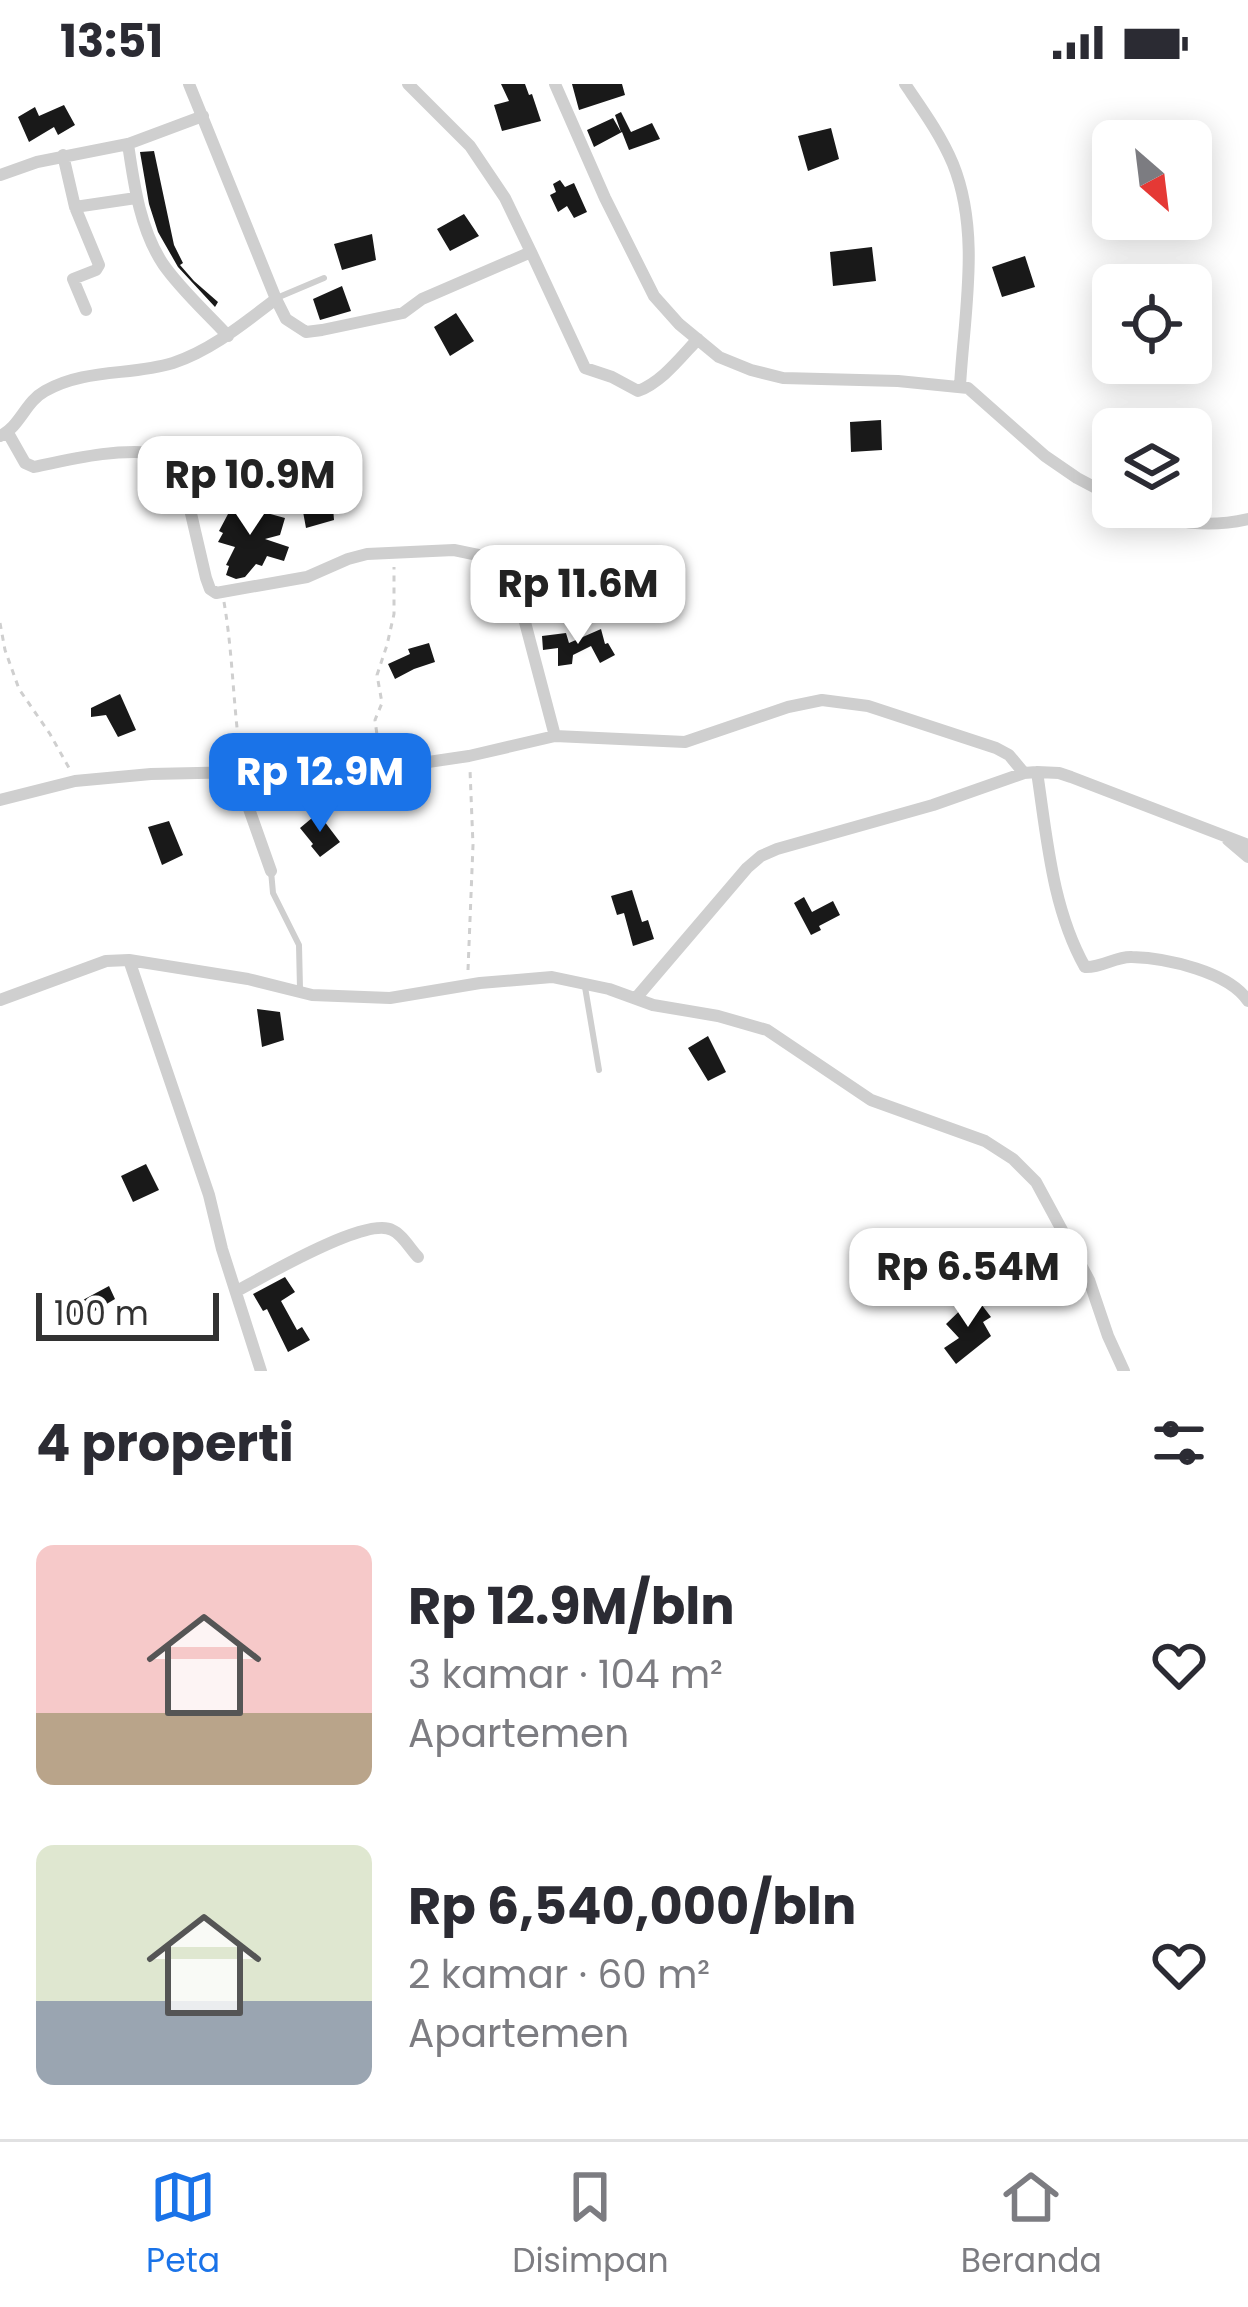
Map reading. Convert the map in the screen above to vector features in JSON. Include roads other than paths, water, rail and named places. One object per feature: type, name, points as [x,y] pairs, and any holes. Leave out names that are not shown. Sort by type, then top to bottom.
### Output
[{"type":"street","points":[[189,84],[276,299],[286,319],[306,332],[404,313],[422,299],[531,252]]},
{"type":"street","points":[[408,84],[470,146],[506,198],[585,368],[638,391],[667,371],[698,339]]},
{"type":"street","points":[[555,84],[653,296],[719,357],[783,378],[960,386],[977,393],[1045,456],[1092,486]]},
{"type":"street","points":[[905,84],[953,165],[963,201],[968,261],[960,386]]},
{"type":"street","points":[[0,175],[63,155],[128,144],[203,116]]},
{"type":"street","points":[[128,144],[136,198],[163,264],[228,336]]},
{"type":"street","points":[[63,155],[74,207],[99,265],[74,279],[86,310]]},
{"type":"street","points":[[74,207],[136,198]]},
{"type":"street","points":[[276,299],[228,336],[172,363],[66,382],[31,400],[4,435],[25,463],[34,467],[98,453],[166,454],[189,505],[207,583],[216,593],[307,577],[357,556],[434,550],[470,552],[496,560],[511,569],[555,736]]},
{"type":"street","points":[[1212,523],[1248,518]]},
{"type":"street","points":[[0,800],[75,781],[151,774],[381,769],[469,756],[555,736],[685,742],[822,700],[868,706],[996,748],[1030,772],[1060,906],[1085,967],[1128,956],[1172,964],[1214,974],[1239,988],[1248,1001]]},
{"type":"street","points":[[636,998],[761,856],[1030,772],[1059,773],[1248,845]]},
{"type":"street","points":[[237,773],[272,871]]},
{"type":"street","points":[[1218,832],[1248,857]]},
{"type":"street","points":[[0,1000],[106,962],[129,960],[313,995],[390,998],[551,977],[767,1030],[871,1100],[986,1141],[1013,1159],[1036,1182],[1089,1280],[1124,1371]]},
{"type":"street","points":[[129,960],[209,1195],[261,1371]]},
{"type":"street","points":[[237,1292],[317,1248],[376,1227],[393,1230],[418,1258]]},
{"type":"lane","points":[[276,299],[324,278]]},
{"type":"lane","points":[[272,871],[273,893],[299,945],[301,992]]},
{"type":"lane","points":[[584,983],[599,1070]]}]
